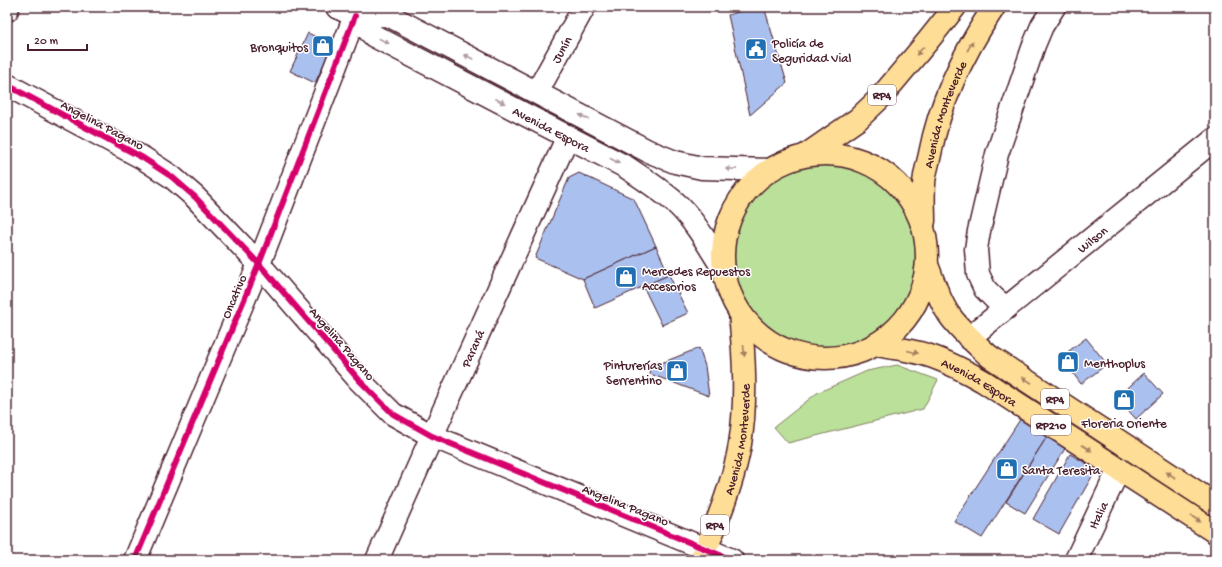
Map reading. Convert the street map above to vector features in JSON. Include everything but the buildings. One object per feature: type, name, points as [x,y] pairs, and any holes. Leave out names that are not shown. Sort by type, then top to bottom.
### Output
[{"type":"main road","name":"RP4","points":[[806,155],[858,119],[880,98],[955,7]]},
{"type":"main road","name":"Avenida Monteverde","points":[[925,230],[924,184],[934,132],[943,102],[958,68],[980,28],[994,7]]},
{"type":"main road","name":"RP4","points":[[837,154],[867,162],[893,178],[913,202],[925,230],[927,265],[919,297],[901,325],[875,345],[846,356],[816,358],[794,353],[786,351],[760,335],[740,313],[729,292],[724,270],[724,240],[732,213],[748,188],[770,170],[787,161],[806,155],[837,154]]},
{"type":"main road","name":"Avenida Espora","points":[[927,265],[938,293],[949,315],[969,338],[989,356],[1215,504]]},
{"type":"main road","name":"Avenida Monteverde","points":[[703,554],[728,490],[736,466],[740,444],[743,412],[744,355],[740,313]]},
{"type":"main road","name":"Avenida Espora","points":[[875,345],[897,348],[931,356],[956,366],[983,381],[1215,532]]},
{"type":"street","name":"Junín","points":[[537,92],[584,7]]},
{"type":"street","points":[[1006,308],[985,290],[978,274],[976,249],[997,154],[1034,45],[1042,26],[1054,7]]},
{"type":"street","name":"Avenida Espora","points":[[346,12],[388,15],[648,151],[675,162],[702,168],[770,170]]},
{"type":"street","name":"Avenida Espora","points":[[346,12],[374,36],[568,136],[626,167],[651,183],[679,206],[695,226],[724,270]]},
{"type":"street","name":"Oncativo","points":[[135,560],[259,264],[346,12]]},
{"type":"street","name":"Angelina Pagano","points":[[7,85],[143,158],[172,177],[195,197],[259,264],[360,381],[393,414],[432,436],[703,554],[732,560]]},
{"type":"street","name":"Paraná","points":[[377,560],[568,136]]},
{"type":"street","name":"Wilson","points":[[969,338],[1215,139]]},
{"type":"street","name":"Italia","points":[[1076,560],[1119,469]]},
{"type":"green space","points":[[834,164],[843,165],[861,171],[877,179],[891,191],[903,205],[911,221],[917,239],[917,275],[911,293],[903,309],[891,323],[877,335],[861,343],[843,349],[816,350],[807,349],[789,343],[773,335],[759,323],[747,309],[739,293],[733,275],[732,248],[733,239],[739,221],[747,205],[759,191],[773,179],[789,171],[807,165]]},
{"type":"green space","points":[[897,365],[938,380],[923,409],[788,443],[774,427],[817,393],[867,371]]},
{"type":"cycle path","points":[[135,560],[259,264],[355,16]]},
{"type":"cycle path","points":[[7,85],[143,158],[172,177],[195,197],[259,264],[360,381],[393,414],[432,436],[732,560]]},
{"type":"place","name":"Bronquitos","points":[[323,46]]},
{"type":"place","name":"Policía de Seguridad Vial","points":[[756,49]]},
{"type":"place","name":"Mercedes Repuestos Accesorios","points":[[626,277]]},
{"type":"place","name":"Menthoplus","points":[[1068,362]]},
{"type":"place","name":"Pinturerías Serrentino","points":[[677,371]]},
{"type":"place","name":"Floreria Oriente","points":[[1124,400]]},
{"type":"place","name":"Santa Teresita","points":[[1007,469]]}]
